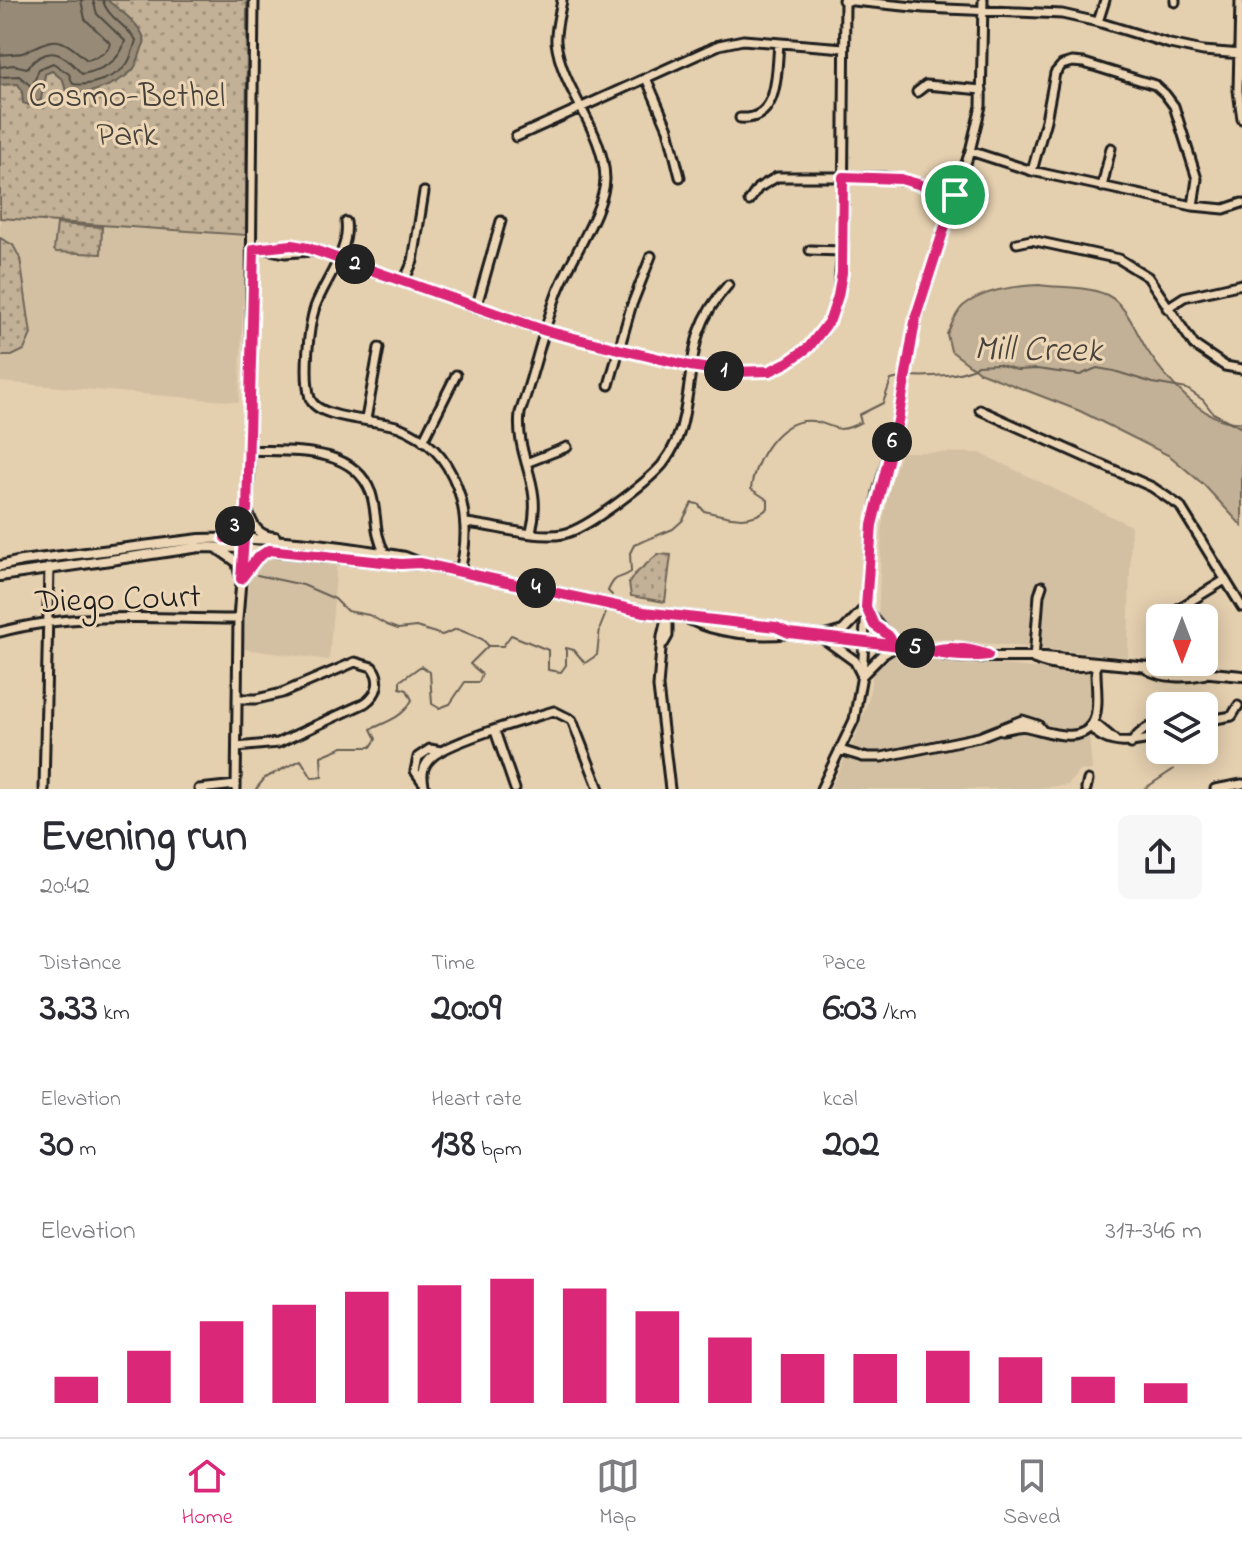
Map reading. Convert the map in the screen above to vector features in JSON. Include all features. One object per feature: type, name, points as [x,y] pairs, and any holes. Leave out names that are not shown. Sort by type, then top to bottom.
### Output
[{"type":"main road","points":[[225,538],[247,510]]},
{"type":"main road","points":[[247,510],[251,525],[258,532],[268,537],[300,540],[306,544]]},
{"type":"main road","points":[[48,562],[93,557],[103,550],[225,538],[269,550],[401,564],[420,563]]},
{"type":"main road","points":[[1,573],[48,562],[244,544],[306,544],[385,553],[717,628],[934,650],[953,656],[988,655],[1085,666],[1157,666],[1242,676]]},
{"type":"main road","points":[[216,547],[237,562],[241,579]]},
{"type":"main road","points":[[241,579],[257,558],[269,550]]},
{"type":"main road","points":[[822,637],[843,631],[866,607],[874,625],[888,635],[896,646]]},
{"type":"main road","points":[[688,619],[705,617],[776,627],[789,633]]},
{"type":"main road","points":[[717,628],[721,624],[738,626],[748,623]]},
{"type":"main road","points":[[822,637],[855,661],[862,675],[896,646]]},
{"type":"street","points":[[199,789],[236,787],[238,619],[247,510],[254,249],[254,0]]},
{"type":"street","points":[[531,532],[536,515],[535,491],[518,432],[520,413],[558,291],[600,205],[605,183],[604,159],[564,72],[556,40],[562,0]]},
{"type":"street","points":[[254,249],[292,245],[314,250],[546,331],[618,349],[690,366],[749,373],[770,371],[809,347],[830,320],[838,296],[842,251],[844,0],[924,8],[1037,11],[1098,22],[1203,51],[1241,54]]},
{"type":"street","points":[[821,789],[854,720],[862,675],[872,525],[898,421],[916,316],[970,151],[982,90],[983,0]]},
{"type":"street","points":[[1098,22],[1105,0]]},
{"type":"street","points":[[1240,0],[1238,91],[1242,119]]},
{"type":"street","points":[[516,137],[719,45],[743,40],[844,48]]},
{"type":"street","points":[[740,118],[752,119],[766,110],[773,95],[779,44]]},
{"type":"street","points":[[1032,171],[1055,73],[1062,65],[1084,63],[1155,85],[1165,94],[1174,106],[1197,179],[1193,206]]},
{"type":"street","points":[[646,78],[668,129],[680,177]]},
{"type":"street","points":[[917,92],[926,85],[982,90]]},
{"type":"street","points":[[1102,187],[1111,148]]},
{"type":"street","points":[[970,151],[1032,171],[1193,206],[1224,209],[1242,203]]},
{"type":"street","points":[[749,201],[758,188],[777,177],[901,179],[955,195]]},
{"type":"street","points":[[404,281],[413,261],[424,192]]},
{"type":"street","points":[[477,305],[501,221]]},
{"type":"street","points":[[346,222],[345,238],[338,258],[315,307],[307,381],[310,398],[319,410],[400,428],[423,441],[444,462],[459,488],[466,523],[460,570]]},
{"type":"street","points":[[1017,243],[1031,240],[1119,259],[1148,277],[1194,345],[1225,366],[1242,369]]},
{"type":"street","points":[[810,250],[842,251]]},
{"type":"street","points":[[609,385],[631,307],[651,256]]},
{"type":"street","points":[[1167,308],[1184,297],[1242,284]]},
{"type":"street","points":[[466,523],[550,535],[582,528],[661,465],[681,426],[690,366],[703,320],[728,285]]},
{"type":"street","points":[[366,419],[379,348]]},
{"type":"street","points":[[423,441],[456,375]]},
{"type":"street","points":[[980,410],[1152,487],[1180,506],[1242,607]]},
{"type":"street","points":[[526,463],[567,447]]},
{"type":"street","points":[[249,450],[326,456],[352,466],[361,475],[371,495],[377,539],[385,553]]},
{"type":"street","points":[[365,551],[377,539]]},
{"type":"street","points":[[44,789],[48,562]]},
{"type":"street","points":[[1186,604],[1225,580]]},
{"type":"street","points":[[1034,659],[1042,586]]},
{"type":"street","points":[[667,615],[668,636],[663,645],[658,687],[670,789]]},
{"type":"street","name":"Diego Court","points":[[0,632],[49,622],[93,619],[238,619]]},
{"type":"street","points":[[237,747],[278,743],[365,703],[375,694],[376,673],[368,664],[355,662],[282,693],[257,699],[238,699]]},
{"type":"street","points":[[840,750],[864,758],[882,757],[979,737],[1022,720],[1038,725],[1043,731],[1074,735],[1090,726],[1095,714],[1096,664]]},
{"type":"street","points":[[1218,718],[1232,716],[1238,706]]},
{"type":"street","points":[[424,785],[424,766],[441,751],[554,711],[572,720],[599,789]]},
{"type":"street","points":[[1090,726],[1116,741],[1131,744],[1146,740]]},
{"type":"street","points":[[1131,744],[1146,729]]},
{"type":"street","points":[[495,731],[515,789]]},
{"type":"street","points":[[1215,789],[1242,784]]},
{"type":"shaded area","points":[[0,218],[246,235],[239,402],[0,382]]},
{"type":"shaded area","points":[[901,452],[980,453],[1131,526],[1128,657],[900,635],[882,625],[878,619],[882,526],[889,489]]},
{"type":"shaded area","points":[[264,556],[337,561],[329,660],[243,649],[248,584],[252,570]]},
{"type":"shaded area","points":[[894,655],[1089,673],[1090,718],[1083,727],[1089,735],[1092,770],[1079,771],[1068,785],[1030,789],[830,789],[854,740],[868,701],[873,672],[882,660]]},
{"type":"green space","name":"Cosmo-Bethel Park","points":[[0,0],[247,0],[246,235],[0,218]]},
{"type":"green space","points":[[57,224],[102,227],[101,254],[56,252]]},
{"type":"green space","points":[[0,238],[13,245],[20,258],[31,334],[24,350],[12,356],[0,356]]},
{"type":"green space","points":[[1039,285],[1091,290],[1114,299],[1155,361],[1187,398],[1214,416],[1242,422],[1242,526],[1204,485],[1170,456],[1080,411],[979,372],[951,351],[947,334],[963,306],[990,293]]},
{"type":"green space","points":[[658,554],[671,555],[665,602],[631,596],[629,583],[634,575]]},
{"type":"water","points":[[0,0],[107,0],[132,21],[143,36],[137,63],[118,81],[83,93],[66,92],[63,80],[52,71],[45,74],[41,100],[29,105],[23,103],[18,84],[0,85]]},
{"type":"waterway","name":"Mill Creek","points":[[910,376],[946,375],[965,372],[977,365],[998,364],[1017,370],[1037,369],[1080,375],[1097,368],[1187,389],[1203,400],[1213,413],[1242,428]]},
{"type":"waterway","name":"Mill Creek","points":[[612,595],[608,591],[613,582],[631,572],[630,553],[634,545],[673,529],[683,520],[692,503],[698,504],[704,511],[738,518],[754,516],[768,508],[768,500],[751,489],[757,466],[779,433],[801,422],[813,421],[840,429],[861,422],[859,415],[883,403],[891,380],[904,377]]},
{"type":"waterway","name":"Mill Creek","points":[[257,575],[303,585],[335,599],[347,611],[369,615],[398,629],[416,627],[442,635],[457,629],[482,639],[489,646],[503,646],[511,635],[548,650],[548,670],[561,672],[566,665],[566,648],[574,650],[585,663],[597,655],[600,628],[606,613]]},
{"type":"waterway","points":[[256,789],[265,778],[301,760],[312,778],[322,777],[321,756],[343,747],[371,747],[376,739],[371,729],[400,715],[412,700],[407,690],[400,688],[400,681],[421,666],[430,672],[432,704],[439,708],[450,704],[465,682],[479,682],[482,674],[470,664],[488,646]]},
{"type":"waterway","points":[[1144,789],[1174,769]]},
{"type":"route","points":[[955,195],[901,179],[843,177],[842,273],[830,320],[799,356],[770,371],[749,373],[690,366],[546,331],[302,246],[254,249],[247,510],[225,538],[244,539],[241,579],[257,558],[269,550],[401,564],[420,563],[644,612],[776,627],[789,633],[854,642],[934,650],[974,650],[988,655],[971,658],[944,655],[934,650],[896,646],[888,635],[874,625],[866,607],[872,525],[898,421],[916,316],[955,195]]}]
